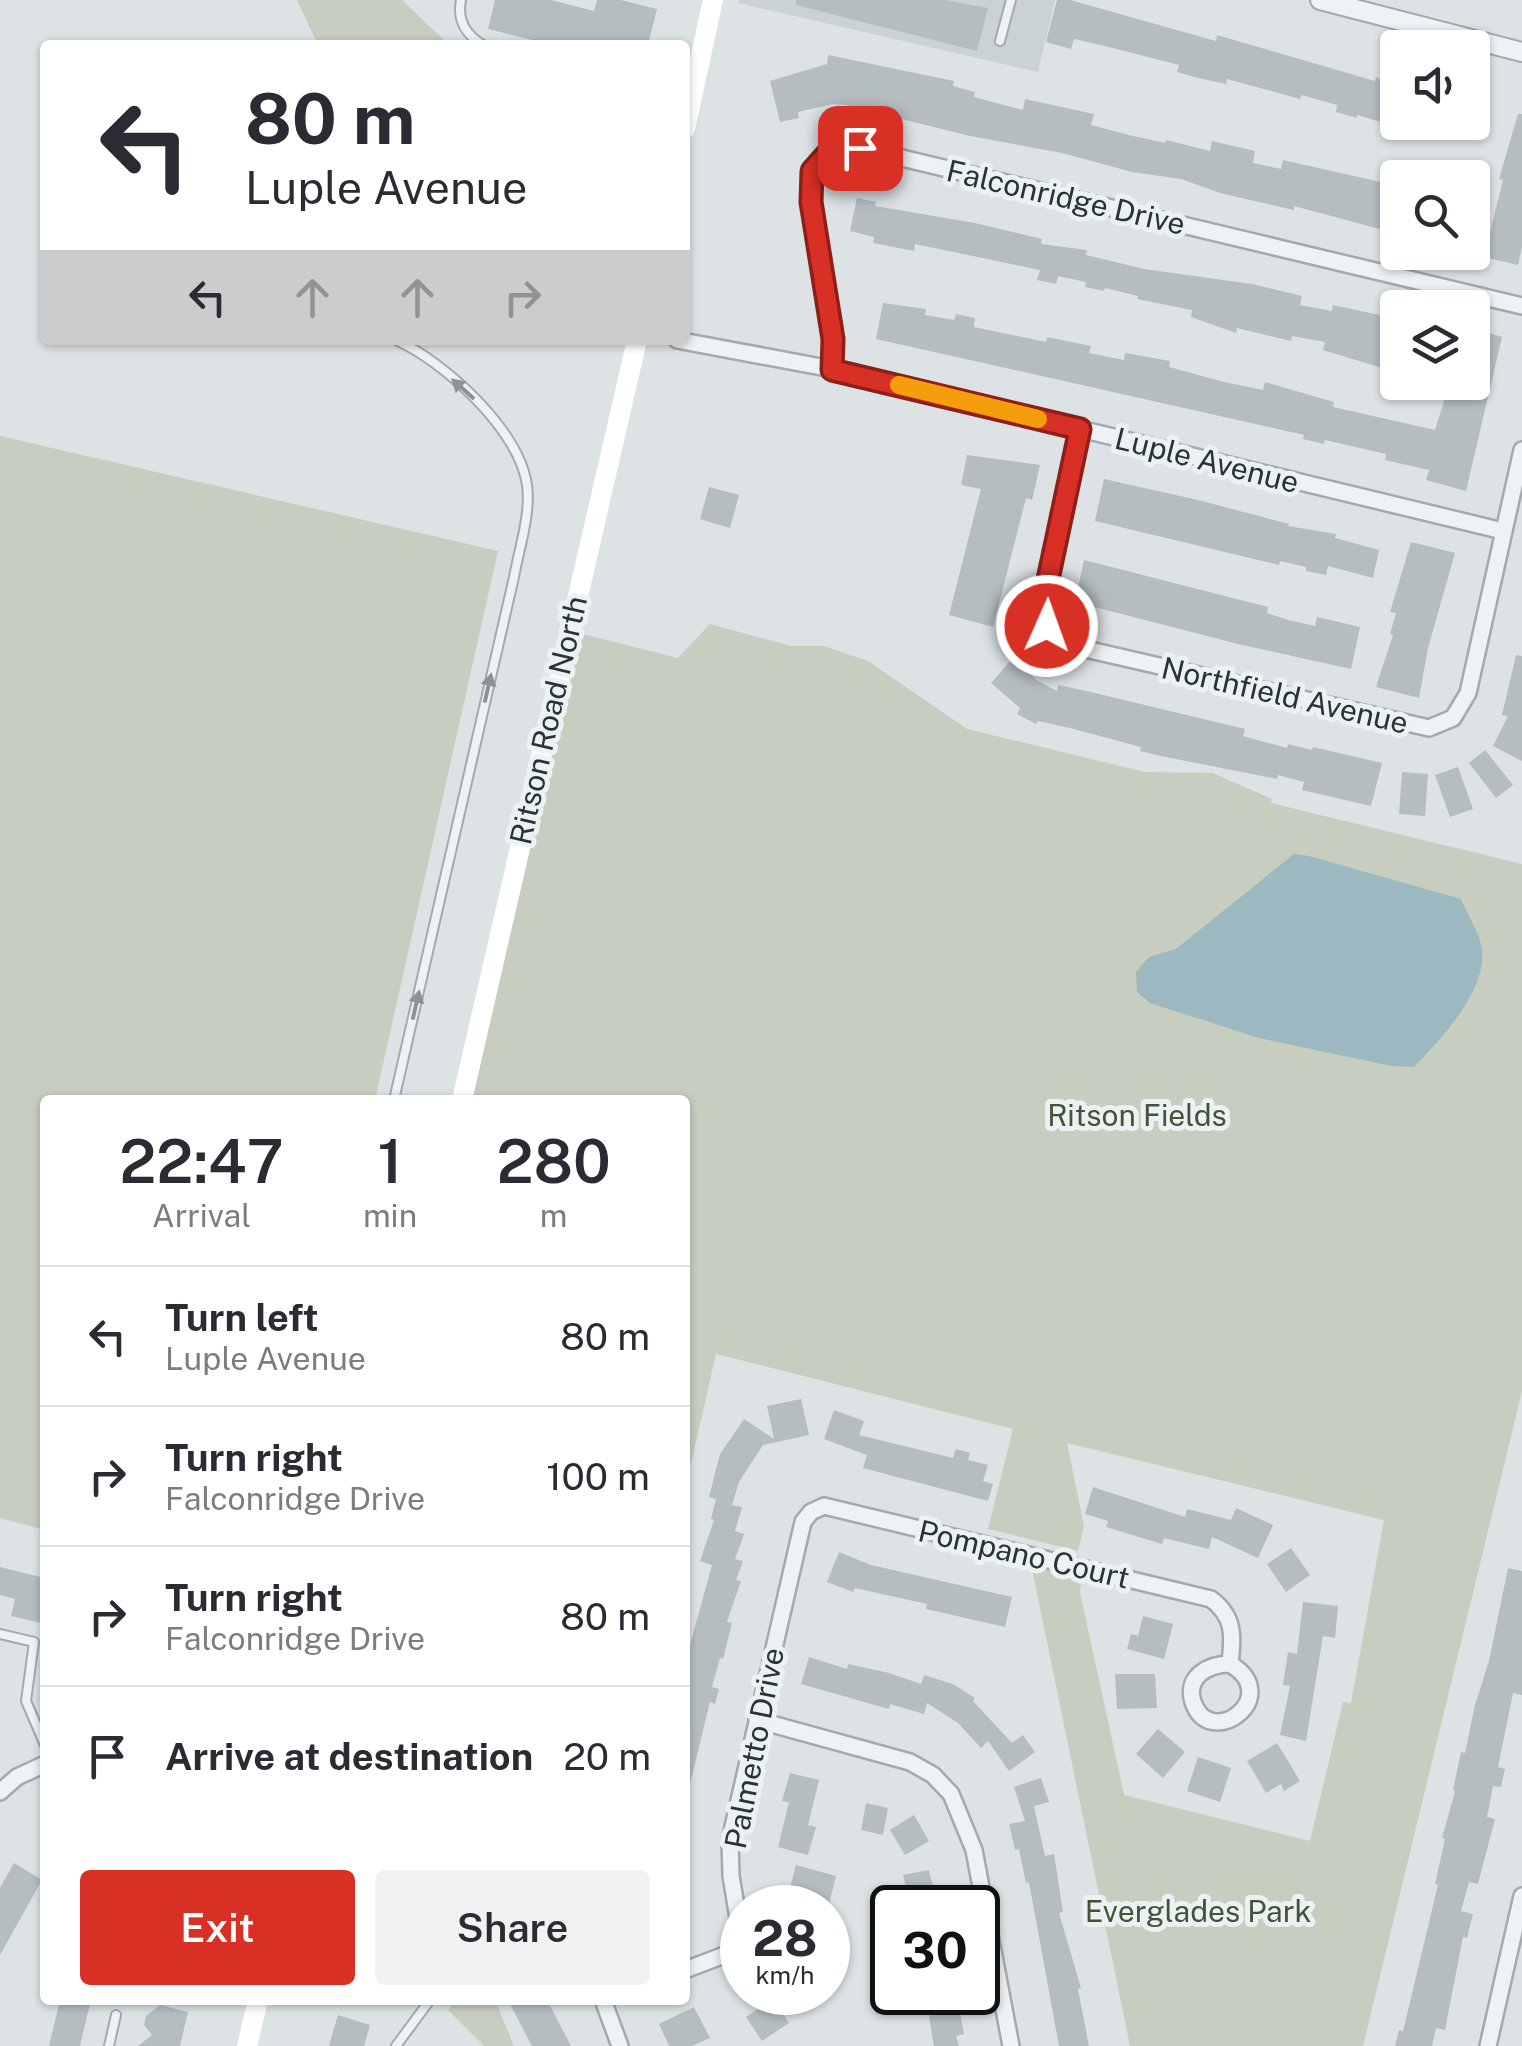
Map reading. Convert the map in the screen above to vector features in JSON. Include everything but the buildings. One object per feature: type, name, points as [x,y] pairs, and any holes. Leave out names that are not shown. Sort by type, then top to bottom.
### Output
[{"type":"main road","points":[[690,106],[713,0]]},
{"type":"main road","name":"Ritson Road North","points":[[463,1095],[629,345]]},
{"type":"main road","points":[[247,2046],[257,2005]]},
{"type":"street","points":[[1320,0],[1522,52]]},
{"type":"street","name":"Falconridge Drive","points":[[832,370],[833,339],[811,202],[812,171],[828,153],[860,148],[1522,306]]},
{"type":"street","name":"Luple Avenue","points":[[690,343],[832,370],[1503,531]]},
{"type":"street","name":"Northfield Avenue","points":[[1080,429],[1043,603],[1047,626],[1068,646],[1429,728],[1453,718],[1468,693],[1522,450]]},
{"type":"street","name":"Pompano Court","points":[[796,1554],[803,1522],[811,1512],[824,1506],[1193,1594],[1210,1599],[1231,1620],[1234,1633],[1230,1664]]},
{"type":"street","name":"Palmetto Drive","points":[[690,1968],[727,1954],[741,1936],[731,1876],[730,1840],[796,1554]]},
{"type":"street","points":[[757,1720],[910,1762],[933,1775],[951,1794],[974,1850],[1012,2046]]},
{"type":"street","points":[[0,1792],[17,1777],[40,1766]]},
{"type":"street","points":[[1488,2046],[1522,1896]]},
{"type":"street","points":[[606,2005],[620,2046]]},
{"type":"lane","points":[[461,0],[458,14],[466,30],[477,40]]},
{"type":"lane","points":[[1000,41],[1011,0]]},
{"type":"lane","points":[[395,1095],[514,577],[528,489],[522,463],[480,405],[436,366],[404,345]]},
{"type":"lane","points":[[0,1634],[34,1642],[26,1702],[40,1734]]},
{"type":"lane","points":[[396,2046],[426,2005]]},
{"type":"lane","points":[[110,2046],[116,2015]]},
{"type":"shaded area","points":[[1055,0],[1038,72],[738,3]]},
{"type":"green space","points":[[297,0],[402,0],[444,40],[316,40]]},
{"type":"green space","points":[[0,436],[498,551],[376,1095],[40,1095],[40,1529],[0,1518]]},
{"type":"green space","name":"Ritson Fields","points":[[710,624],[791,646],[824,646],[868,661],[967,729],[1145,772],[1213,773],[1272,799],[1271,803],[1522,864],[1522,1391],[1363,2046],[1130,2046],[1031,1564],[1082,1576],[1080,1592],[1124,1795],[1310,1841],[1343,1702],[1351,1703],[1384,1520],[1067,1443],[1084,1526],[1078,1551],[988,1529],[1013,1429],[716,1354],[690,1468],[690,1095],[465,1095],[583,634],[678,658]]},
{"type":"green space","points":[[452,2005],[497,2005],[514,2046],[484,2046],[448,2010]]},
{"type":"water","points":[[1294,854],[1461,899],[1482,951],[1477,983],[1459,1014],[1414,1067],[1391,1066],[1259,1038],[1150,1003],[1137,992],[1136,972],[1149,957],[1176,949]]},
{"type":"slow traffic","points":[[899,385],[1038,419]]},
{"type":"route","points":[[860,148],[828,153],[812,171],[811,202],[833,339],[832,370],[1080,429],[1043,603],[1047,626]]},
{"type":"park label","name":"Everglades Park","points":[[1198,1911]]}]
